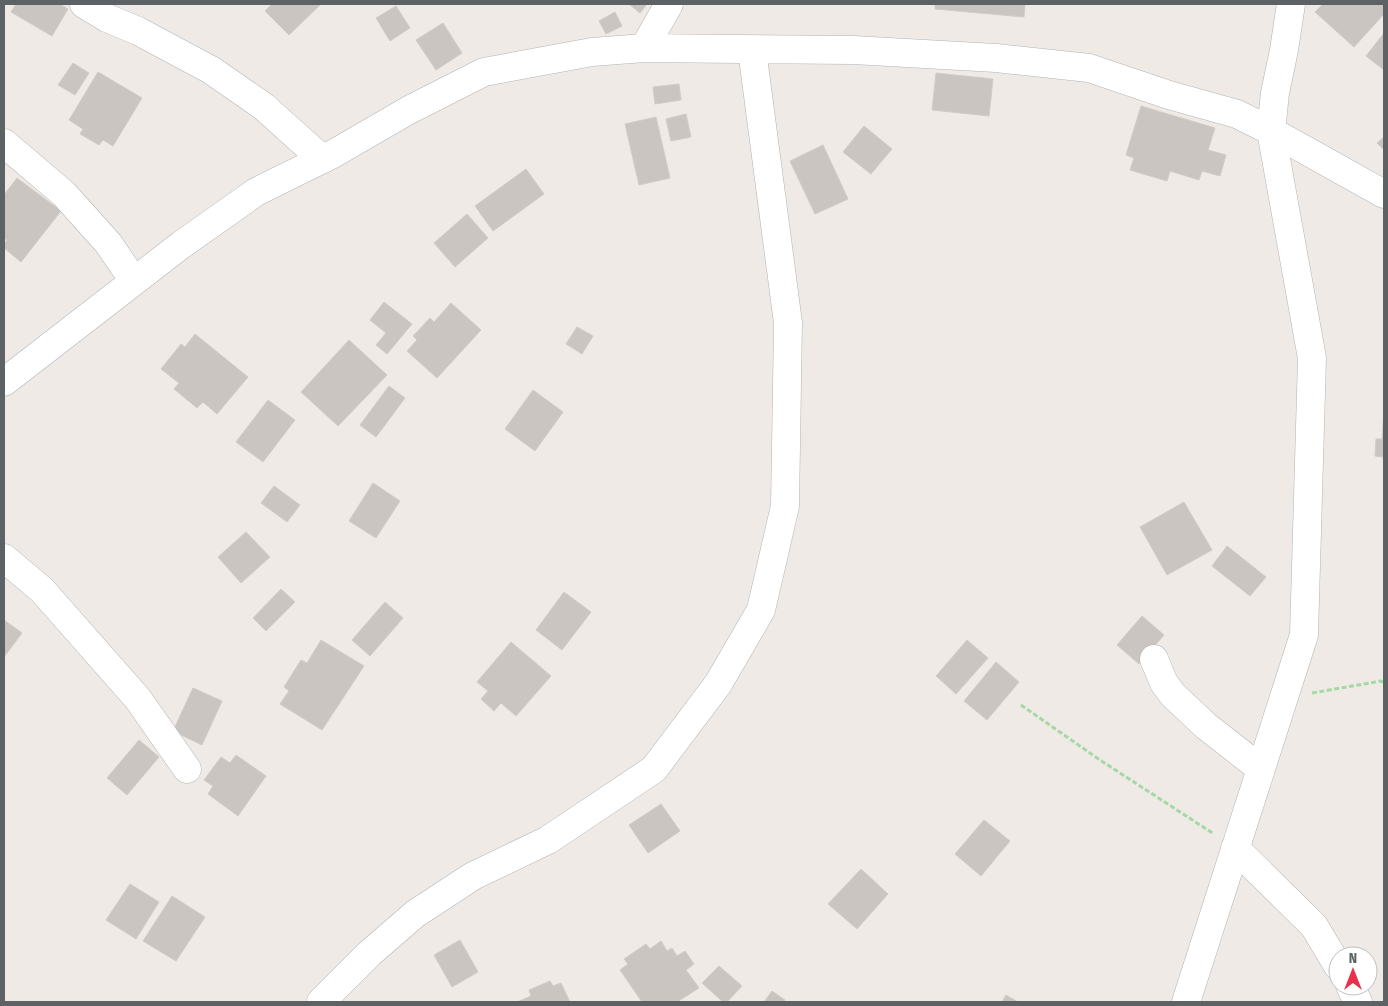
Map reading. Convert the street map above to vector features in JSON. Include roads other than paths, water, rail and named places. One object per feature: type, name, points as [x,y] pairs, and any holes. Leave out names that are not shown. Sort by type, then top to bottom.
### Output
[{"type":"street","points":[[84,4],[107,18],[138,31],[211,70],[263,106],[322,159]]},
{"type":"street","points":[[644,48],[669,4]]},
{"type":"street","points":[[1186,1002],[1304,635],[1312,358],[1271,131],[1275,93],[1291,4]]},
{"type":"street","points":[[4,382],[180,244],[256,192],[322,159],[409,110],[484,72],[592,52],[644,48],[853,50],[996,58],[1089,68],[1169,95],[1237,114],[1384,194]]},
{"type":"street","points":[[321,1002],[370,953],[415,914],[473,876],[548,840],[654,769],[718,684],[761,610],[785,506],[788,323],[752,50]]},
{"type":"street","points":[[4,143],[64,194],[108,243],[134,281]]},
{"type":"street","points":[[4,558],[42,590],[138,699],[187,769]]},
{"type":"street","points":[[1154,659],[1164,683],[1173,695],[1206,726],[1261,769]]},
{"type":"street","points":[[1236,848],[1314,926],[1328,949]]}]
